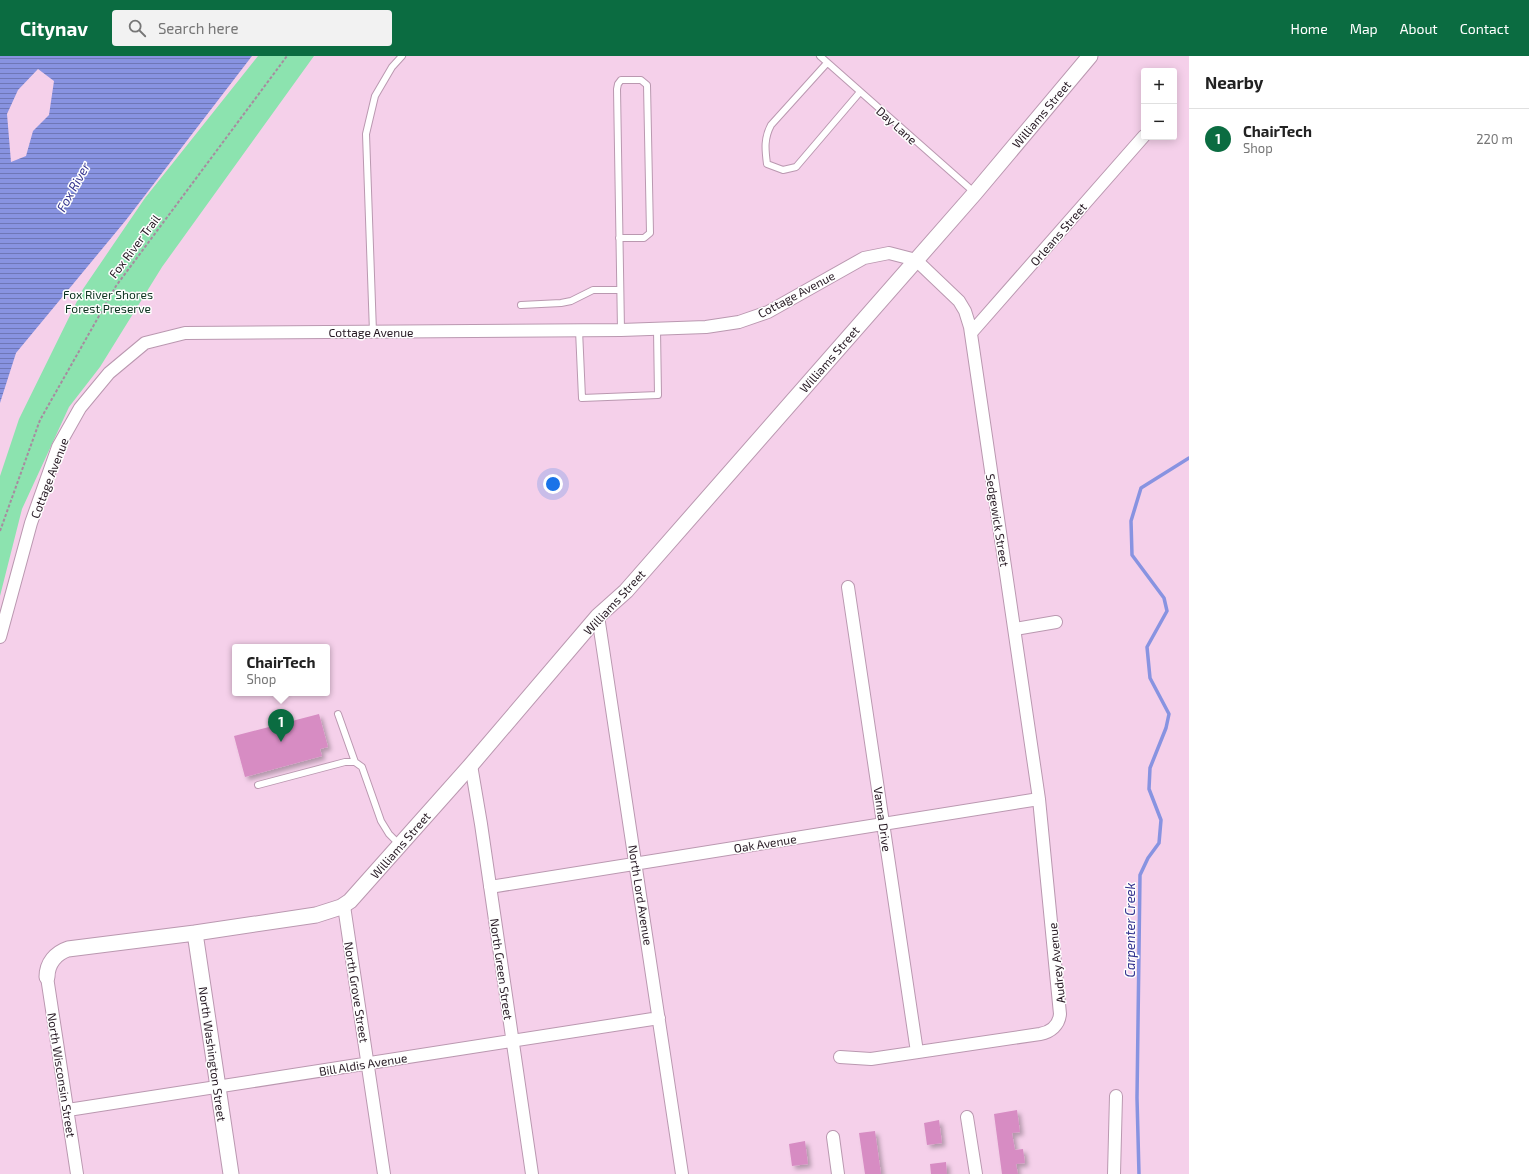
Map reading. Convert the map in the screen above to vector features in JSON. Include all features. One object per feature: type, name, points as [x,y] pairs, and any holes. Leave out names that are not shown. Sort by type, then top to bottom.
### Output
[{"type":"street","name":"Williams Street","points":[[47,977],[47,971],[51,962],[57,955],[65,950],[196,933],[316,915],[344,906],[355,896],[471,765],[598,616],[626,590],[974,194],[1090,56]]},
{"type":"street","name":"Orleans Street","points":[[971,333],[1141,139]]},
{"type":"street","name":"Cottage Avenue","points":[[0,637],[31,523],[58,447],[80,408],[109,373],[145,343],[185,333],[658,330],[706,327],[739,322],[768,312],[864,258],[889,253],[916,260]]},
{"type":"street","name":"Sedgewick Street","points":[[916,260],[959,301],[965,311],[971,333],[1039,799]]},
{"type":"street","name":"Vanna Drive","points":[[848,587],[917,1052]]},
{"type":"street","name":"North Lord Avenue","points":[[598,616],[659,1018],[678,1174]]},
{"type":"street","points":[[1015,629],[1056,622]]},
{"type":"street","name":"North Green Street","points":[[471,765],[532,1174]]},
{"type":"street","name":"Oak Avenue","points":[[490,887],[1039,799]]},
{"type":"street","name":"Audrey Avenue","points":[[840,1057],[871,1059],[1040,1034],[1052,1030],[1058,1022],[1060,1003],[1039,799]]},
{"type":"street","name":"North Grove Street","points":[[344,906],[384,1174]]},
{"type":"street","name":"North Washington Street","points":[[196,933],[231,1174]]},
{"type":"street","name":"North Wisconsin Street","points":[[47,977],[77,1174]]},
{"type":"street","name":"Bill Aldis Avenue","points":[[68,1110],[659,1018]]},
{"type":"street","points":[[1114,1174],[1116,1096]]},
{"type":"street","points":[[967,1117],[976,1174]]},
{"type":"street","points":[[833,1137],[838,1174]]},
{"type":"lane","points":[[373,332],[366,134],[375,96],[392,67],[402,56]]},
{"type":"lane","name":"Day Lane","points":[[820,56],[974,194]]},
{"type":"lane","points":[[827,63],[771,125],[766,135],[765,149],[767,164],[783,170],[796,167],[860,92]]},
{"type":"lane","points":[[619,238],[644,238],[650,233],[647,85],[641,80],[621,80],[616,89],[620,290],[621,330]]},
{"type":"lane","points":[[521,304],[561,303],[571,301],[593,290],[620,290]]},
{"type":"lane","points":[[579,330],[582,398],[658,395],[658,330]]},
{"type":"lane","points":[[338,714],[355,762],[362,767],[381,821],[388,834],[400,845]]},
{"type":"lane","points":[[258,785],[345,762],[355,762]]},
{"type":"path","name":"Fox River Trail","points":[[0,531],[40,420],[116,286],[287,56]]},
{"type":"green space","name":"Fox River Shores Forest Preserve","points":[[258,56],[314,56],[162,267],[100,367],[69,407],[22,509],[0,596],[0,476],[19,419],[83,289],[145,198]]},
{"type":"water","name":"Fox River","points":[[0,56],[252,56],[126,220],[16,353],[0,403]],"holes":[[[38,69],[54,81],[49,115],[33,131],[26,156],[11,162],[7,114],[18,90]]]},
{"type":"building","points":[[319,714],[328,747],[320,749],[322,756],[245,777],[234,736]]},
{"type":"building","points":[[1017,1110],[1020,1132],[1012,1133],[1015,1150],[1023,1149],[1025,1163],[1016,1164],[1018,1174],[1002,1174],[994,1114]]},
{"type":"building","points":[[939,1120],[942,1143],[927,1145],[924,1123]]},
{"type":"building","points":[[875,1131],[881,1174],[865,1174],[859,1133]]},
{"type":"building","points":[[805,1141],[808,1164],[792,1166],[789,1144]]},
{"type":"building","points":[[946,1162],[947,1174],[931,1174],[930,1164]]},
{"type":"waterway","name":"Carpenter Creek","points":[[1139,1174],[1137,1098],[1140,875],[1148,858],[1159,843],[1161,820],[1149,789],[1150,768],[1166,728],[1169,714],[1150,678],[1147,647],[1167,611],[1164,598],[1132,555],[1131,521],[1141,488],[1189,458]]},
{"type":"place","name":"ChairTech","points":[[281,742]]}]
